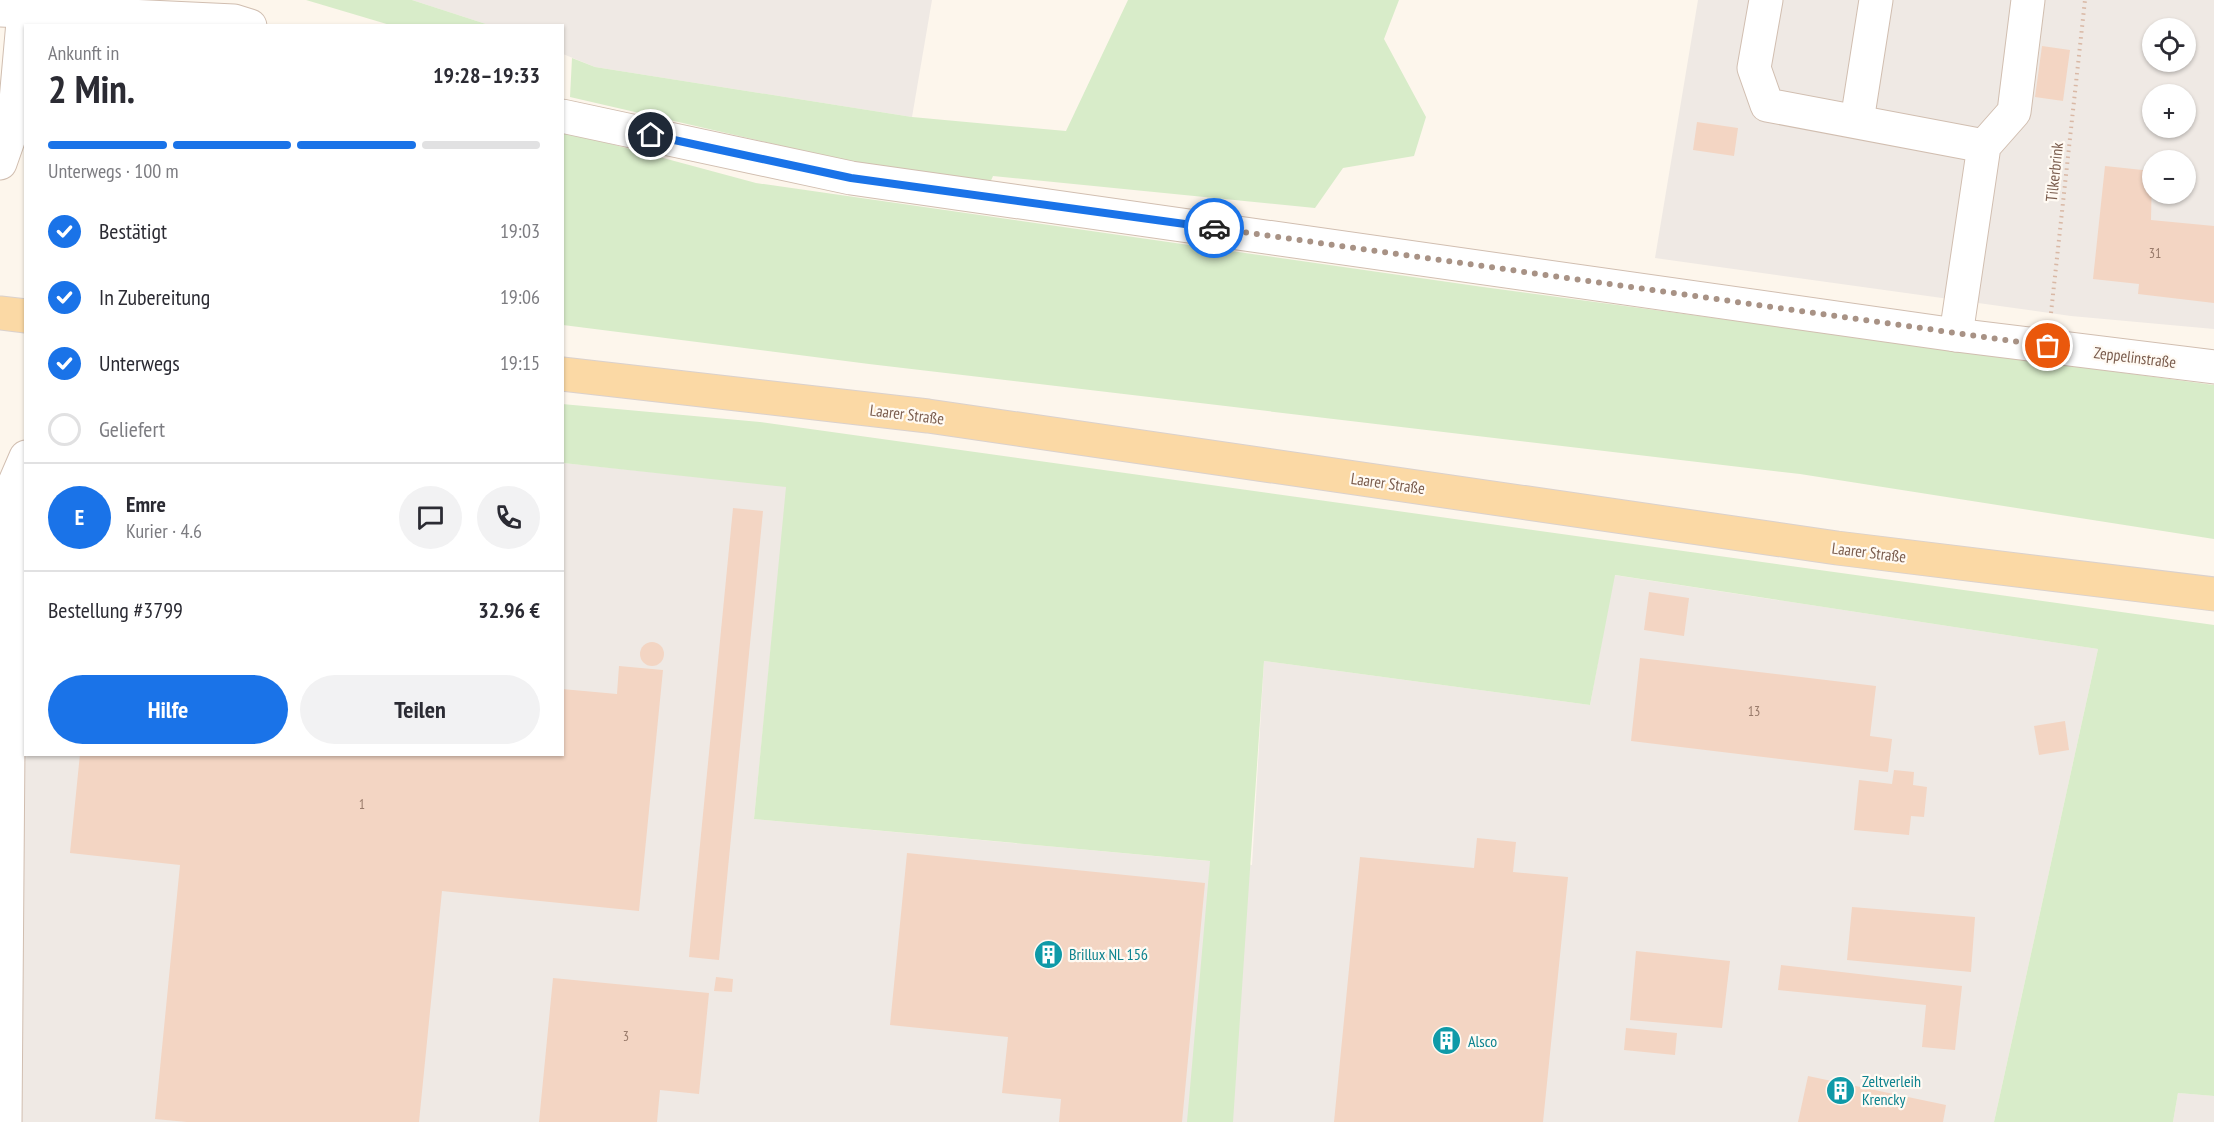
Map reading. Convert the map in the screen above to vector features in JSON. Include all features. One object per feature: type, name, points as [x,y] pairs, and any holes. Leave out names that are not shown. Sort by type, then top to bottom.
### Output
[{"type":"main road","points":[[0,313],[24,316]]},
{"type":"main road","name":"Laarer Straße","points":[[564,374],[928,416],[1837,548],[2214,594]]},
{"type":"street","points":[[1766,0],[1754,68],[1767,105],[1984,146]]},
{"type":"street","points":[[1857,121],[1876,0]]},
{"type":"street","points":[[1956,335],[1984,146],[2014,112],[2028,0]]},
{"type":"street","points":[[24,150],[14,123],[12,10],[234,21],[244,24]]},
{"type":"street","name":"Zeppelinstraße","points":[[564,116],[851,178],[1956,335],[2214,367]]},
{"type":"street","points":[[0,163],[14,123]]},
{"type":"street","points":[[5,1122],[5,482],[24,460]]},
{"type":"path","name":"Tilkerbrink","points":[[2048,346],[2085,0]]},
{"type":"shaded area","points":[[412,0],[932,0],[912,117],[595,67],[564,54],[564,24],[486,24]]},
{"type":"shaded area","points":[[1698,0],[2214,0],[2214,329],[2071,316],[1655,258]]},
{"type":"shaded area","points":[[564,463],[787,486],[754,819],[1252,865],[1264,661],[1590,705],[1614,575],[2098,649],[1994,1122],[0,1122],[24,595],[24,756],[564,756]]},
{"type":"shaded area","points":[[2178,1093],[2214,1096],[2214,1122],[2173,1122]]},
{"type":"green space","points":[[306,0],[412,0],[486,24],[387,24]]},
{"type":"green space","points":[[1128,0],[1399,0],[1384,39],[1426,117],[1414,156],[1343,168],[1315,208],[993,176],[989,185],[874,167],[570,97],[572,58],[595,67],[912,117],[1066,131]]},
{"type":"green space","points":[[564,131],[756,183],[1483,287],[2214,385],[2214,539],[1800,474],[869,364],[564,325]]},
{"type":"green space","points":[[564,404],[760,422],[2214,625],[2214,1096],[2178,1093],[2173,1122],[1994,1122],[2098,649],[1615,575],[1590,705],[1264,661],[1233,1122],[1187,1122],[1210,861],[754,819],[786,487],[564,463]]},
{"type":"building","points":[[2042,46],[2070,50],[2063,101],[2035,97]]},
{"type":"building","points":[[1697,122],[1738,128],[1734,156],[1693,150]]},
{"type":"building","points":[[2105,166],[2142,170],[2142,204],[2151,204],[2151,220],[2214,226],[2214,303],[2138,294],[2139,284],[2093,279]]},
{"type":"building","points":[[733,508],[763,511],[719,960],[689,957]]},
{"type":"building","points":[[1649,592],[1689,598],[1684,636],[1644,630]]},
{"type":"building","points":[[652,642],[660,646],[664,654],[660,662],[652,666],[644,662],[640,654],[644,646]]},
{"type":"building","points":[[1640,658],[1876,686],[1870,736],[1892,739],[1888,772],[1631,741]]},
{"type":"building","points":[[619,666],[663,670],[639,911],[442,891],[419,1122],[187,1122],[155,1119],[180,865],[70,853],[80,756],[564,756],[564,689],[617,694]]},
{"type":"building","points":[[2065,721],[2069,750],[2039,755],[2034,726]]},
{"type":"building","points":[[1894,770],[1914,772],[1913,785],[1927,787],[1924,817],[1911,816],[1909,835],[1854,830],[1859,780],[1892,784]]},
{"type":"building","name":"Alsco","points":[[1477,838],[1516,842],[1513,872],[1568,877],[1543,1122],[1334,1122],[1360,857],[1474,868]]},
{"type":"building","name":"Brillux NL 156","points":[[907,853],[1205,883],[1182,1122],[1059,1122],[1061,1099],[1002,1093],[1008,1037],[890,1025]]},
{"type":"building","points":[[1852,907],[1975,917],[1971,972],[1847,960]]},
{"type":"building","points":[[1636,951],[1730,961],[1722,1028],[1630,1020]]},
{"type":"building","points":[[1781,965],[1962,986],[1955,1050],[1922,1047],[1926,1005],[1778,990]]},
{"type":"building","points":[[716,977],[733,979],[732,992],[714,991]]},
{"type":"building","points":[[553,978],[709,993],[699,1094],[660,1090],[657,1122],[539,1122]]},
{"type":"building","points":[[1626,1028],[1677,1033],[1675,1055],[1624,1050]]},
{"type":"building","name":"Zeltverleih Krencky","points":[[1808,1076],[1946,1105],[1943,1122],[1798,1122]]},
{"type":"way so far","points":[[1214,228],[1956,335],[2048,346]]},
{"type":"place","name":"Brillux NL 156","points":[[1048,954]]},
{"type":"place","name":"Alsco","points":[[1447,1041]]},
{"type":"place","name":"Zeltverleih Krencky","points":[[1841,1090]]},
{"type":"route","points":[[651,135],[851,178],[1214,228]]}]
